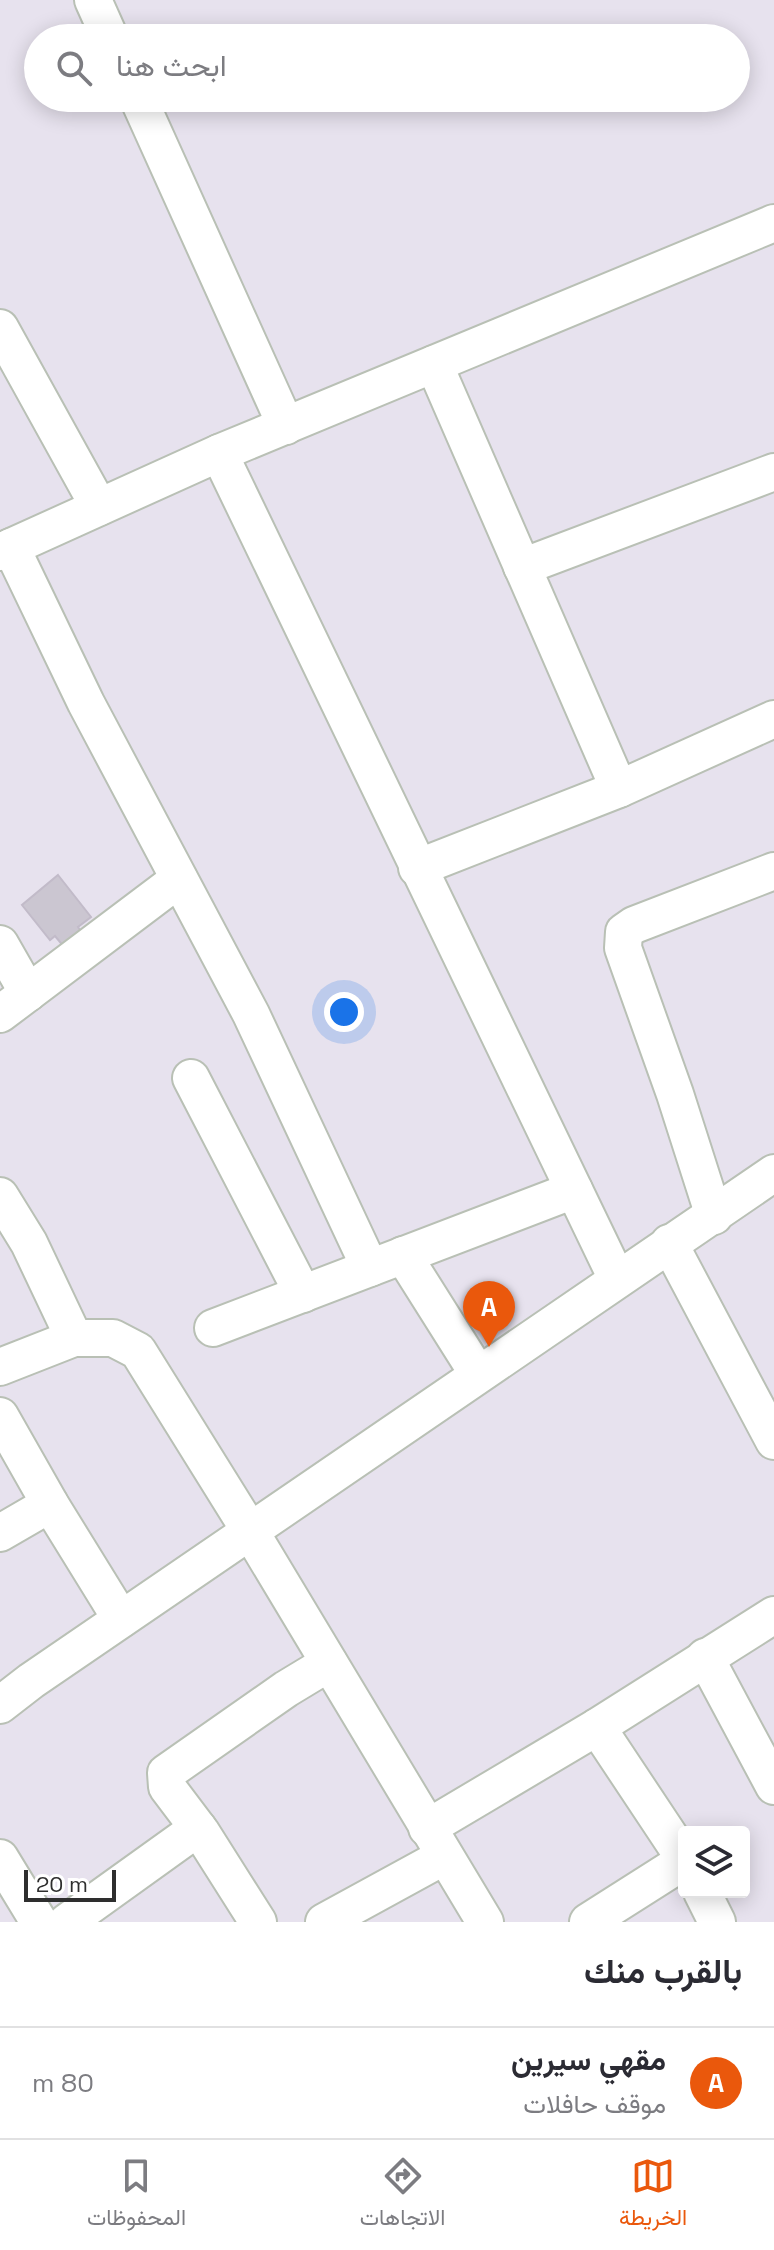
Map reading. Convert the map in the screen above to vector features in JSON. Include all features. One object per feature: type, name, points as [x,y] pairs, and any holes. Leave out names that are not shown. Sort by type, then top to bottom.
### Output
[{"type":"street","points":[[93,0],[104,24]]},
{"type":"street","points":[[144,112],[286,426]]},
{"type":"street","points":[[478,1374],[387,1262],[251,1014],[6,550],[219,453],[774,223]]},
{"type":"street","points":[[0,328],[99,507]]},
{"type":"street","points":[[434,364],[619,789]]},
{"type":"street","points":[[219,453],[617,1279]]},
{"type":"street","points":[[522,567],[774,472]]},
{"type":"street","points":[[417,868],[619,789],[774,719]]},
{"type":"street","points":[[714,1216],[623,948],[624,932],[634,925],[774,871]]},
{"type":"street","points":[[0,944],[14,1004],[179,879]]},
{"type":"street","points":[[191,1078],[303,1294]]},
{"type":"street","points":[[0,1705],[774,1173]]},
{"type":"street","points":[[213,1328],[574,1190]]},
{"type":"street","points":[[0,1196],[29,1243],[74,1338]]},
{"type":"street","points":[[669,1243],[773,1437]]},
{"type":"street","points":[[0,1367],[74,1338],[113,1338],[138,1351],[485,1922]]},
{"type":"street","points":[[0,1416],[121,1619]]},
{"type":"street","points":[[0,1533],[50,1504]]},
{"type":"street","points":[[324,1922],[597,1727],[774,1615]]},
{"type":"street","points":[[705,1657],[774,1786]]},
{"type":"street","points":[[258,1922],[198,1828],[167,1787],[166,1773],[286,1689],[329,1663]]},
{"type":"street","points":[[597,1727],[678,1850]]},
{"type":"street","points":[[67,1922],[198,1828]]},
{"type":"street","points":[[0,1858],[39,1922]]},
{"type":"street","points":[[588,1922],[678,1863]]},
{"type":"street","points":[[705,1898],[717,1922]]},
{"type":"building","points":[[58,875],[91,917],[78,927],[82,933],[65,948],[55,936],[50,940],[22,905]]},
{"type":"place","name":"مقهي سيرين","points":[[489,1347]]}]
